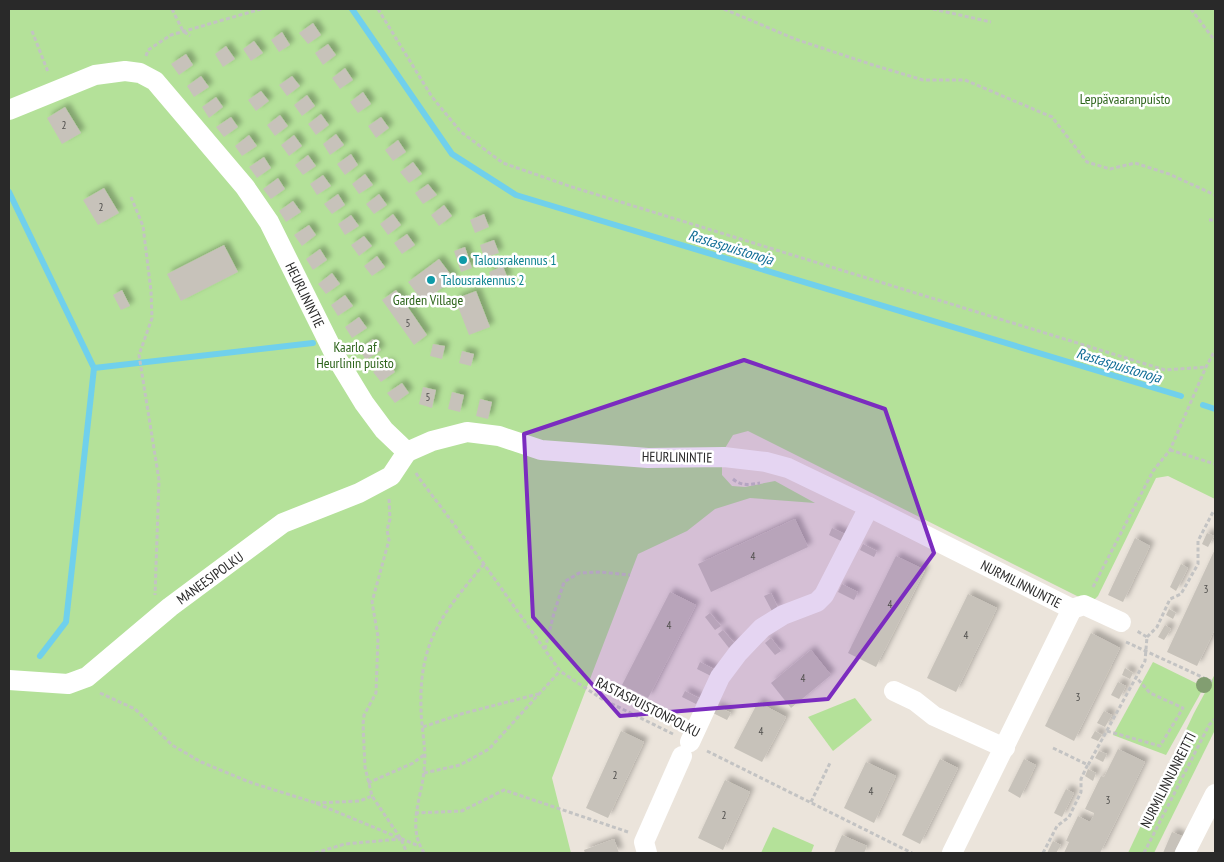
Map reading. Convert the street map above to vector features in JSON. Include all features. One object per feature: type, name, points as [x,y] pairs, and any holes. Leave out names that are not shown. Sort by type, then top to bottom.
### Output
[{"type":"street","points":[[9,110],[96,75],[125,71],[140,73]]},
{"type":"street","name":"HEURLININTIE","points":[[140,73],[155,81],[250,194],[269,222],[336,357],[364,404],[384,430],[407,452],[432,441],[467,432],[499,436],[541,450],[648,458],[724,457],[751,460]]},
{"type":"street","name":"MANEESIPOLKU","points":[[9,680],[68,684],[87,677],[170,607],[283,523],[359,492],[391,476],[407,452]]},
{"type":"street","name":"NURMILINNUNTIE","points":[[751,460],[788,468],[1078,607],[952,853]]},
{"type":"street","points":[[646,845],[686,749],[720,677],[738,653],[762,628],[783,615],[817,602],[824,594],[869,507]]},
{"type":"street","points":[[1078,607],[1121,631]]},
{"type":"street","points":[[894,691],[915,701],[934,716],[1005,748]]},
{"type":"street","points":[[1185,853],[1215,794]]},
{"type":"path","points":[[172,9],[183,31],[190,36]]},
{"type":"path","points":[[140,73],[148,50],[170,35],[261,9]]},
{"type":"path","points":[[378,9],[432,97],[461,132],[503,163],[572,187],[1166,370],[1206,367]]},
{"type":"path","points":[[724,9],[795,40],[873,66],[923,80],[965,80],[1052,117],[1087,162],[1110,169],[1136,163],[1169,174],[1215,195]]},
{"type":"path","points":[[933,9],[991,22]]},
{"type":"path","points":[[1191,9],[1215,41]]},
{"type":"path","points":[[32,31],[56,91]]},
{"type":"path","points":[[131,197],[143,226],[151,290],[152,318],[140,355],[159,480],[154,620]]},
{"type":"path","points":[[1209,220],[1215,220]]},
{"type":"path","points":[[1078,607],[1153,472],[1170,450],[1215,350]]},
{"type":"path","points":[[1170,450],[1215,464]]},
{"type":"path","name":"RASTASPUISTONPOLKU","points":[[407,452],[419,478],[560,670],[686,749],[811,802],[912,853]]},
{"type":"path","points":[[391,476],[389,497],[390,519],[387,530],[390,540],[372,602],[378,637],[376,663],[378,684],[376,693],[364,715],[363,724],[366,767],[372,796],[407,853]]},
{"type":"path","points":[[1043,853],[1057,826],[1070,817],[1081,792],[1081,779],[1089,762],[1145,661],[1147,637],[1157,627],[1170,599],[1181,594],[1198,564],[1198,540],[1214,510]]},
{"type":"path","points":[[424,853],[419,846],[416,832],[416,813],[424,773],[425,754],[421,707],[422,673],[427,649],[438,624],[451,604],[484,564]]},
{"type":"path","points":[[545,650],[564,582],[579,573],[630,574]]},
{"type":"path","points":[[1121,631],[1147,637]]},
{"type":"path","points":[[1121,631],[1146,651],[1215,683]]},
{"type":"path","points":[[424,773],[460,765],[489,749],[560,670]]},
{"type":"path","points":[[1107,731],[1160,746],[1183,708],[1150,693],[1136,677]]},
{"type":"path","points":[[68,684],[106,695],[135,709],[172,744],[201,762],[252,783],[313,802],[419,846]]},
{"type":"path","points":[[423,727],[461,714],[540,694]]},
{"type":"path","name":"NURMILINNUNREITTI","points":[[1144,853],[1209,725],[1215,719]]},
{"type":"path","points":[[1053,748],[1088,764],[1089,762]]},
{"type":"path","points":[[368,783],[413,763],[425,754]]},
{"type":"path","points":[[811,802],[830,762]]},
{"type":"path","points":[[416,813],[462,811],[504,790],[646,845]]},
{"type":"path","points":[[313,802],[360,801],[372,796]]},
{"type":"path","points":[[315,853],[344,844],[400,839]]},
{"type":"highlighted area","points":[[744,360],[885,409],[934,553],[828,699],[620,716],[533,617],[524,434]]},
{"type":"green space","name":"Kaarlo af Heurlinin puisto","points":[[9,9],[1215,9],[1215,499],[1168,476],[1156,478],[1098,596],[1091,603],[748,431],[733,435],[722,453],[722,475],[732,486],[745,487],[775,481],[815,503],[750,498],[715,509],[687,531],[638,554],[552,778],[571,853],[9,853]]},
{"type":"green space","points":[[1153,662],[1204,687],[1166,755],[1113,735]]},
{"type":"green space","points":[[1215,674],[1215,730],[1154,853],[1128,853],[1194,713]]},
{"type":"green space","points":[[855,698],[872,720],[833,751],[808,717]]},
{"type":"green space","points":[[773,827],[814,845],[811,853],[761,853]]},
{"type":"building","points":[[313,23],[321,35],[308,44],[299,33]]},
{"type":"building","points":[[282,32],[290,45],[279,52],[271,40]]},
{"type":"building","points":[[254,41],[263,53],[251,61],[243,49]]},
{"type":"building","points":[[328,44],[336,55],[323,65],[315,53]]},
{"type":"building","points":[[226,46],[235,59],[223,67],[215,54]]},
{"type":"building","points":[[186,54],[193,65],[179,75],[171,64]]},
{"type":"building","points":[[345,68],[353,80],[340,89],[332,78]]},
{"type":"building","points":[[201,76],[209,87],[194,97],[187,86]]},
{"type":"building","points":[[292,76],[300,86],[287,96],[279,85]]},
{"type":"building","points":[[261,91],[269,101],[256,111],[248,100]]},
{"type":"building","points":[[363,92],[371,104],[358,113],[350,102]]},
{"type":"building","points":[[307,95],[315,106],[302,116],[294,105]]},
{"type":"building","points":[[216,97],[223,107],[209,118],[202,107]]},
{"type":"building","points":[[65,107],[81,133],[62,144],[47,118]]},
{"type":"building","points":[[321,114],[329,125],[316,135],[308,124]]},
{"type":"building","points":[[280,115],[288,126],[275,136],[267,125]]},
{"type":"building","points":[[231,117],[238,127],[224,137],[216,127]]},
{"type":"building","points":[[381,117],[389,128],[376,138],[368,126]]},
{"type":"building","points":[[336,134],[344,145],[330,155],[323,144]]},
{"type":"building","points":[[249,135],[257,146],[242,156],[235,146]]},
{"type":"building","points":[[294,135],[302,146],[289,156],[281,145]]},
{"type":"building","points":[[398,140],[406,152],[393,161],[385,150]]},
{"type":"building","points":[[351,154],[358,165],[345,175],[337,164]]},
{"type":"building","points":[[308,155],[316,166],[303,175],[295,165]]},
{"type":"building","points":[[264,157],[271,168],[257,178],[249,167]]},
{"type":"building","points":[[413,162],[422,174],[409,183],[400,172]]},
{"type":"building","points":[[365,174],[373,185],[359,194],[352,184]]},
{"type":"building","points":[[323,175],[331,186],[317,195],[310,184]]},
{"type":"building","points":[[278,178],[285,189],[271,199],[263,189]]},
{"type":"building","points":[[428,184],[437,195],[423,204],[415,193]]},
{"type":"building","points":[[104,188],[119,213],[98,225],[83,200]]},
{"type":"building","points":[[338,194],[345,205],[332,214],[324,204]]},
{"type":"building","points":[[379,194],[387,205],[374,214],[366,204]]},
{"type":"building","points":[[293,201],[301,212],[286,222],[279,211]]},
{"type":"building","points":[[444,205],[452,216],[439,226],[431,215]]},
{"type":"building","points":[[393,214],[401,225],[388,235],[380,224]]},
{"type":"building","points":[[484,214],[489,227],[475,233],[470,220]]},
{"type":"building","points":[[351,215],[359,226],[345,235],[338,224]]},
{"type":"building","points":[[309,225],[316,235],[302,246],[294,235]]},
{"type":"building","points":[[407,234],[415,245],[402,254],[394,243]]},
{"type":"building","points":[[364,236],[372,246],[359,256],[351,245]]},
{"type":"building","points":[[494,240],[499,253],[484,258],[480,245]]},
{"type":"building","points":[[224,245],[238,272],[181,301],[167,274]]},
{"type":"building","name":"Talousrakennus 1","points":[[465,247],[472,268],[461,272],[454,251]]},
{"type":"building","points":[[320,249],[327,260],[313,270],[306,259]]},
{"type":"building","points":[[377,256],[385,267],[372,276],[364,266]]},
{"type":"building","name":"Talousrakennus 2","points":[[439,259],[454,279],[423,302],[408,282]]},
{"type":"building","points":[[503,266],[508,279],[493,284],[489,272]]},
{"type":"building","points":[[332,273],[340,284],[326,294],[318,284]]},
{"type":"building","points":[[122,290],[130,306],[121,310],[113,295]]},
{"type":"building","points":[[396,290],[427,335],[414,345],[382,300]]},
{"type":"building","points":[[476,291],[490,327],[469,335],[455,299]]},
{"type":"building","points":[[345,295],[353,306],[338,316],[331,305]]},
{"type":"building","points":[[359,317],[367,328],[352,338],[345,327]]},
{"type":"building","points":[[373,339],[381,350],[366,360],[359,349]]},
{"type":"building","points":[[433,344],[445,346],[442,359],[430,356]]},
{"type":"building","points":[[462,351],[474,354],[471,366],[459,363]]},
{"type":"building","points":[[388,362],[395,372],[381,382],[373,372]]},
{"type":"building","points":[[402,383],[409,393],[395,403],[387,393]]},
{"type":"building","points":[[423,387],[436,390],[432,408],[419,404]]},
{"type":"building","points":[[452,392],[464,395],[460,412],[448,409]]},
{"type":"building","points":[[480,399],[492,402],[488,419],[476,416]]},
{"type":"building","points":[[795,519],[808,547],[711,592],[698,564]]},
{"type":"building","points":[[832,528],[847,535],[843,542],[829,535]]},
{"type":"building","points":[[1207,533],[1214,536],[1208,547],[1202,544]]},
{"type":"building","points":[[1135,538],[1150,546],[1123,602],[1108,595]]},
{"type":"building","points":[[863,544],[877,551],[874,557],[860,550]]},
{"type":"building","points":[[1215,549],[1215,629],[1197,666],[1167,652]]},
{"type":"building","points":[[896,556],[925,570],[876,667],[848,653]]},
{"type":"building","points":[[1181,564],[1188,568],[1176,591],[1170,587]]},
{"type":"building","points":[[842,584],[858,592],[854,600],[838,592]]},
{"type":"building","points":[[670,592],[696,605],[648,698],[622,685]]},
{"type":"building","points":[[771,593],[778,608],[772,611],[764,596]]},
{"type":"building","points":[[968,594],[997,608],[956,692],[927,678]]},
{"type":"building","points":[[1169,609],[1176,613],[1173,619],[1166,615]]},
{"type":"building","points":[[710,613],[721,626],[715,630],[705,617]]},
{"type":"building","points":[[1165,625],[1171,629],[1164,640],[1158,637]]},
{"type":"building","points":[[723,630],[735,644],[729,648],[718,634]]},
{"type":"building","points":[[1091,633],[1120,648],[1074,741],[1045,726]]},
{"type":"building","points":[[771,638],[781,651],[775,655],[765,643]]},
{"type":"building","points":[[811,650],[831,675],[791,708],[771,683]]},
{"type":"building","points":[[700,662],[714,669],[711,676],[697,669]]},
{"type":"building","points":[[1125,668],[1133,673],[1130,679],[1122,675]]},
{"type":"building","points":[[1118,682],[1126,686],[1119,699],[1111,695]]},
{"type":"building","points":[[685,691],[699,698],[696,704],[682,697]]},
{"type":"building","points":[[758,702],[786,717],[762,762],[734,748]]},
{"type":"building","points":[[716,706],[731,713],[727,720],[713,713]]},
{"type":"building","points":[[1104,711],[1112,715],[1105,727],[1097,723]]},
{"type":"building","points":[[621,731],[644,742],[608,818],[586,808]]},
{"type":"building","points":[[1095,731],[1102,735],[1098,741],[1091,738]]},
{"type":"building","points":[[1118,749],[1145,762],[1100,853],[1064,853],[1069,842],[1066,841],[1078,816],[1090,822],[1093,817],[1094,813],[1085,809],[1101,776],[1104,777]]},
{"type":"building","points":[[1099,751],[1107,754],[1103,762],[1095,758]]},
{"type":"building","points":[[940,759],[958,768],[920,844],[902,835]]},
{"type":"building","points":[[1024,759],[1036,765],[1020,798],[1008,791]]},
{"type":"building","points":[[866,762],[896,776],[874,823],[844,808]]},
{"type":"building","points":[[1088,769],[1096,773],[1093,781],[1085,776]]},
{"type":"building","points":[[725,780],[750,792],[723,850],[698,838]]},
{"type":"building","points":[[1066,789],[1074,793],[1062,817],[1054,813]]},
{"type":"building","points":[[1172,832],[1182,836],[1174,853],[1163,853]]},
{"type":"building","points":[[842,835],[867,846],[864,853],[834,853]]},
{"type":"building","points":[[614,839],[619,853],[585,853],[584,850]]},
{"type":"building","points":[[1053,841],[1061,845],[1056,853],[1047,853]]},
{"type":"waterway","name":"Rastaspuistonoja","points":[[352,9],[452,154],[516,195],[1181,396]]},
{"type":"waterway","points":[[9,192],[94,368],[66,622],[40,656]]},
{"type":"waterway","points":[[94,368],[313,343]]},
{"type":"waterway","name":"Rastaspuistonoja","points":[[1203,405],[1215,409]]},
{"type":"place","name":"Talousrakennus 1","points":[[463,260]]},
{"type":"place","name":"Talousrakennus 2","points":[[431,280]]},
{"type":"park label","name":"Leppävaaranpuisto","points":[[1125,99]]},
{"type":"park label","name":"Garden Village","points":[[428,300]]}]
